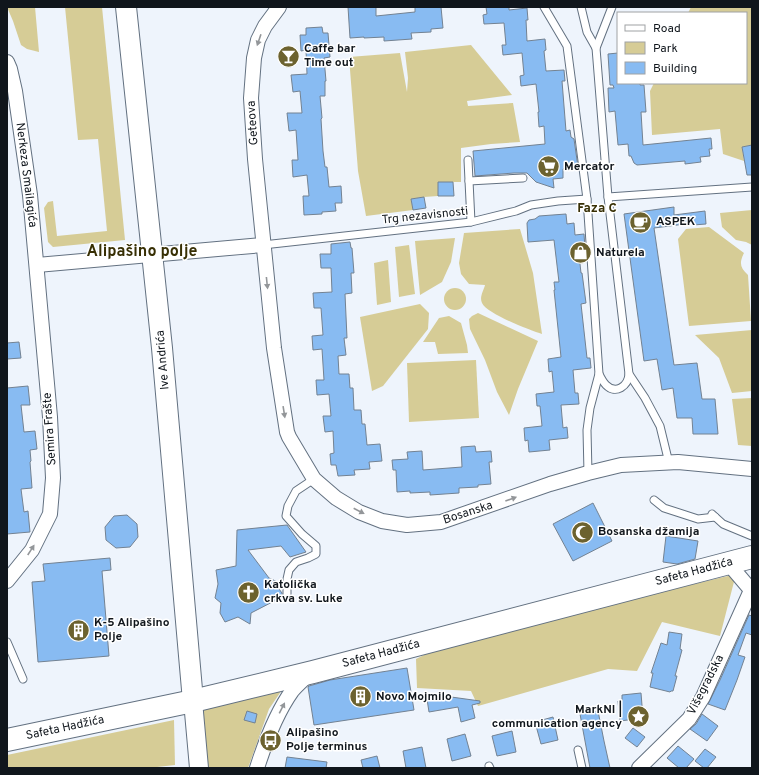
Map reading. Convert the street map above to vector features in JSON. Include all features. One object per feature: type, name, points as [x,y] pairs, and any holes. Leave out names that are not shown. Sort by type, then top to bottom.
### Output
[{"type":"main road","name":"Ive Andrića","points":[[126,7],[162,348],[193,707]]},
{"type":"main road","name":"Safeta Hadžića","points":[[7,740],[193,707],[313,672],[752,557]]},
{"type":"street","name":"Geteova","points":[[263,245],[250,98],[254,58],[258,40],[265,26],[279,7]]},
{"type":"street","name":"Nerkeza Smailagića","points":[[8,66],[15,91],[30,195],[37,265]]},
{"type":"street","points":[[37,265],[263,245]]},
{"type":"street","name":"Bosanska","points":[[263,245],[274,348],[287,432],[314,478],[336,498],[359,512],[382,521],[407,525],[441,522],[550,484],[621,465],[678,462],[752,469]]},
{"type":"street","name":"Semira Frašte","points":[[7,581],[32,550],[50,514],[53,478],[50,417],[37,265]]},
{"type":"street","points":[[728,563],[752,589]]},
{"type":"street","name":"Višegradska","points":[[639,768],[689,719],[703,697],[752,589]]},
{"type":"street","points":[[257,768],[265,743],[283,706],[293,690],[313,672]]},
{"type":"street","points":[[193,707],[199,768]]},
{"type":"lane","points":[[544,7],[567,46],[587,198],[599,374],[590,408],[587,430],[588,473]]},
{"type":"lane","points":[[581,7],[587,32],[596,48],[608,197],[629,379],[620,389],[615,389],[607,386],[599,374]]},
{"type":"lane","points":[[596,48],[612,7]]},
{"type":"lane","points":[[468,160],[471,222]]},
{"type":"lane","points":[[469,181],[523,178]]},
{"type":"lane","points":[[608,197],[752,187]]},
{"type":"lane","name":"Trg nezavisnosti","points":[[263,245],[471,222],[516,211],[531,205],[587,198]]},
{"type":"lane","points":[[629,374],[645,398],[660,426],[669,463]]},
{"type":"lane","points":[[287,598],[288,570],[296,562],[316,554],[316,546],[302,534],[286,516],[288,506],[296,491],[314,478]]},
{"type":"lane","points":[[654,500],[664,508],[698,519],[713,515],[723,524],[752,536]]},
{"type":"lane","points":[[7,642],[22,679]]},
{"type":"lane","points":[[578,750],[582,768]]},
{"type":"green space","points":[[7,7],[35,7],[39,52],[27,49],[21,45]]},
{"type":"green space","points":[[65,7],[102,7],[125,240],[53,247],[48,242],[44,208],[48,202],[53,201],[57,236],[107,231],[98,139],[78,140]]},
{"type":"green space","points":[[691,7],[752,7],[752,145],[742,147],[744,161],[723,154],[720,129],[652,135],[650,91],[654,84],[747,84],[747,12],[688,12]]},
{"type":"green space","points":[[471,45],[512,95],[467,101],[468,106],[513,103],[520,142],[461,148],[461,182],[438,182],[438,196],[411,199],[413,210],[366,216],[358,171],[349,57],[400,53],[407,92],[408,78],[405,52]]},
{"type":"green space","points":[[752,210],[752,245],[736,240],[722,227],[720,213]]},
{"type":"green space","points":[[709,227],[744,253],[741,260],[741,265],[743,270],[748,275],[751,321],[689,326],[678,239],[686,229]]},
{"type":"green space","points":[[520,229],[533,273],[542,334],[509,321],[492,312],[481,301],[485,285],[469,284],[461,274],[459,263],[464,233]]},
{"type":"green space","points":[[455,238],[451,262],[442,282],[420,295],[415,241]]},
{"type":"green space","points":[[409,245],[415,294],[399,297],[395,247]]},
{"type":"green space","points":[[388,260],[391,302],[377,305],[374,263]]},
{"type":"green space","points":[[455,288],[463,291],[466,299],[463,307],[455,310],[447,307],[444,299],[447,291]]},
{"type":"green space","points":[[420,304],[429,313],[428,329],[383,386],[372,391],[360,317]]},
{"type":"green space","points":[[478,313],[538,341],[509,415],[497,392],[485,360],[470,329],[469,319]]},
{"type":"green space","points":[[449,316],[461,323],[468,353],[438,354],[435,342],[423,342],[439,318]]},
{"type":"green space","points":[[752,330],[752,391],[732,393],[719,358],[695,335]]},
{"type":"green space","points":[[476,360],[479,418],[409,422],[407,363]]},
{"type":"green space","points":[[752,398],[752,446],[738,445],[732,399]]},
{"type":"green space","points":[[736,574],[720,636],[662,622],[637,671],[608,669],[478,706],[471,691],[417,688],[416,659],[448,643]]},
{"type":"green space","points":[[284,687],[269,709],[248,768],[204,768],[199,706]]},
{"type":"green space","points":[[174,720],[175,765],[148,768],[7,768],[7,755]]},
{"type":"building","points":[[348,7],[376,7],[376,16],[415,12],[415,7],[441,7],[443,28],[431,29],[431,32],[411,33],[412,39],[384,41],[384,37],[350,38]]},
{"type":"building","points":[[486,7],[509,7],[509,10],[527,8],[527,41],[545,39],[546,50],[544,51],[546,71],[564,70],[565,81],[562,81],[566,131],[570,130],[571,137],[574,139],[578,167],[563,169],[563,178],[553,179],[554,188],[536,182],[527,173],[475,176],[473,151],[545,144],[544,126],[539,127],[536,84],[521,86],[520,76],[524,75],[522,53],[503,55],[502,45],[506,45],[504,23],[484,24],[483,15],[487,14]]},
{"type":"building","points":[[322,27],[323,33],[328,33],[330,57],[324,58],[326,81],[325,96],[320,96],[323,151],[325,167],[327,167],[329,187],[341,186],[342,203],[335,203],[336,211],[322,212],[322,214],[304,215],[303,196],[309,196],[307,175],[293,177],[292,160],[298,160],[296,130],[289,131],[287,113],[302,113],[300,91],[293,92],[291,75],[307,74],[306,50],[301,51],[300,35],[306,35],[306,28]]},
{"type":"building","points":[[617,53],[617,84],[644,85],[646,112],[641,112],[643,145],[711,138],[712,149],[709,149],[710,156],[700,157],[701,162],[685,164],[685,161],[637,165],[634,163],[631,156],[629,156],[628,144],[618,145],[615,111],[609,112],[608,88],[614,88],[613,85],[610,85],[608,54]]},
{"type":"building","points":[[752,145],[752,175],[747,175],[742,147]]},
{"type":"building","points":[[438,182],[453,182],[454,196],[438,196]]},
{"type":"building","points":[[424,197],[426,208],[413,210],[411,199]]},
{"type":"building","points":[[674,207],[674,215],[705,211],[706,224],[693,225],[693,223],[654,228],[674,365],[697,363],[702,399],[715,399],[718,434],[693,434],[692,418],[677,418],[673,388],[662,390],[657,359],[644,361],[624,214]]},
{"type":"building","points":[[566,214],[567,224],[574,223],[575,235],[584,234],[585,248],[579,255],[586,303],[581,304],[587,358],[590,358],[591,368],[573,370],[575,393],[578,393],[579,404],[561,405],[563,428],[567,427],[568,438],[549,440],[550,450],[529,452],[528,440],[525,441],[524,428],[542,426],[540,406],[537,406],[536,394],[554,392],[552,371],[549,372],[548,359],[561,357],[554,290],[554,282],[559,282],[554,240],[528,242],[527,223],[529,220],[535,219],[539,216]]},
{"type":"building","points":[[350,242],[352,248],[354,273],[351,273],[352,293],[345,294],[347,338],[344,338],[346,355],[338,356],[339,374],[349,374],[350,388],[353,388],[354,410],[361,410],[362,424],[365,424],[367,445],[380,444],[382,461],[369,462],[370,469],[354,470],[355,475],[338,476],[336,465],[331,465],[330,454],[334,453],[333,431],[325,432],[323,416],[331,416],[329,394],[317,395],[316,380],[324,380],[322,349],[313,350],[312,336],[323,335],[321,308],[314,308],[313,293],[332,292],[331,268],[321,268],[320,254],[331,254],[331,244]]},
{"type":"building","points":[[19,342],[21,358],[7,359],[7,343]]},
{"type":"building","points":[[28,386],[30,405],[21,405],[24,432],[35,431],[37,449],[30,450],[32,488],[21,489],[24,512],[28,511],[30,532],[7,534],[7,388]]},
{"type":"building","points":[[475,446],[476,452],[491,451],[492,462],[489,462],[491,484],[478,485],[478,487],[459,488],[459,493],[430,495],[430,492],[397,492],[396,470],[393,470],[392,460],[408,459],[407,452],[422,451],[423,470],[462,467],[461,447]]},
{"type":"building","name":"Bosanska džamija","points":[[593,503],[612,541],[573,561],[553,524]]},
{"type":"building","points":[[127,515],[137,524],[138,537],[130,547],[116,548],[106,540],[105,527],[114,516]]},
{"type":"building","name":"Katolička crkva sv. Luke","points":[[287,525],[306,552],[290,557],[281,546],[248,550],[269,578],[282,584],[279,589],[282,593],[282,597],[251,613],[250,624],[238,617],[225,622],[220,613],[221,603],[215,598],[218,584],[216,570],[236,566],[237,530]]},
{"type":"building","points":[[666,536],[698,541],[695,559],[677,564],[663,562]]},
{"type":"building","points":[[110,558],[111,570],[102,571],[109,656],[38,662],[32,582],[45,581],[43,564]]},
{"type":"building","points":[[749,615],[752,616],[752,635],[746,633],[738,655],[745,657],[725,710],[708,704],[720,680]]},
{"type":"building","points":[[669,632],[682,634],[680,649],[682,650],[675,676],[677,676],[673,691],[670,692],[650,687],[653,673],[651,673],[661,643],[667,645]]},
{"type":"building","name":"Novo Mojmilo","points":[[407,668],[414,710],[314,725],[309,686],[330,680]]},
{"type":"building","points":[[641,693],[643,718],[620,721],[618,701],[622,701],[622,695]]},
{"type":"building","points":[[444,696],[480,701],[480,703],[472,705],[475,718],[461,722],[458,707],[429,712],[427,699]]},
{"type":"building","points":[[247,711],[257,714],[255,723],[244,720]]},
{"type":"building","points":[[598,711],[610,768],[590,768],[580,714]]},
{"type":"building","points":[[702,714],[718,726],[707,741],[690,729],[696,724]]},
{"type":"building","points":[[553,717],[558,740],[541,744],[535,722]]},
{"type":"building","points":[[633,728],[645,737],[637,747],[625,738]]},
{"type":"building","points":[[512,731],[516,752],[497,756],[492,736]]},
{"type":"building","points":[[465,734],[471,756],[452,761],[447,739]]},
{"type":"building","points":[[678,746],[694,759],[686,768],[679,768],[667,758]]},
{"type":"building","points":[[422,747],[426,768],[406,768],[403,751]]},
{"type":"building","points":[[705,749],[716,757],[707,768],[704,768],[695,761]]},
{"type":"building","points":[[377,756],[380,768],[363,768],[361,760]]},
{"type":"building","points":[[287,757],[327,762],[326,768],[285,768]]},
{"type":"place","name":"Caffe bar Time out","points":[[289,56]]},
{"type":"place","name":"Mercator","points":[[549,167]]},
{"type":"place","name":"ASPEK","points":[[640,222]]},
{"type":"place","name":"Naturela","points":[[581,253]]},
{"type":"place","name":"Bosanska džamija","points":[[583,532]]},
{"type":"place","name":"Katolička crkva sv. Luke","points":[[249,592]]},
{"type":"place","name":"K-5 Alipašino Polje","points":[[79,630]]},
{"type":"place","name":"Novo Mojmilo","points":[[361,697]]},
{"type":"place","name":"MarkNI | communication agency","points":[[638,717]]},
{"type":"place","name":"Alipašino Polje terminus","points":[[271,740]]},
{"type":"district","name":"Faza C","points":[[597,209]]},
{"type":"district","name":"Alipašino polje","points":[[142,252]]}]
